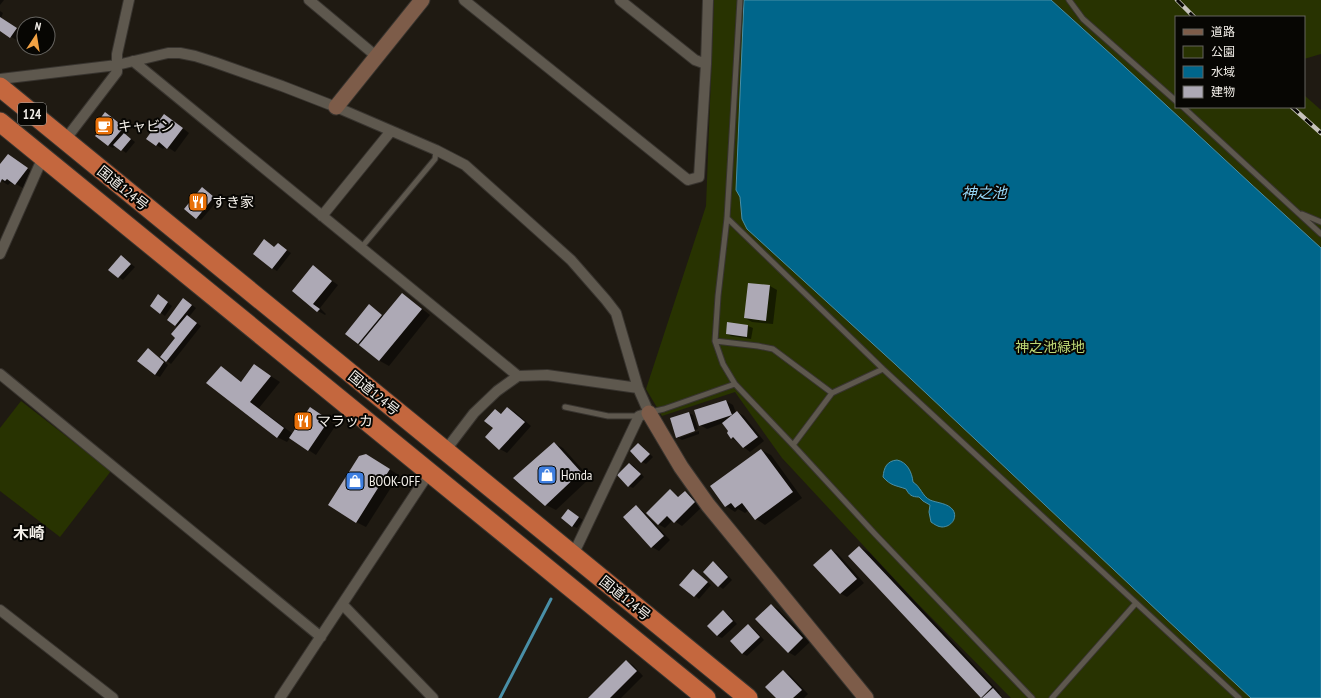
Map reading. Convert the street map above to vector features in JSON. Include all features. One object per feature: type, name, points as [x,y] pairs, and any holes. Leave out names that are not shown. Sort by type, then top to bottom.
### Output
[{"type":"highway","name":"国道124号","points":[[0,87],[748,698]]},
{"type":"highway","name":"国道124号","points":[[0,122],[706,698]]},
{"type":"street","points":[[65,140],[117,72],[117,54],[129,0]]},
{"type":"street","points":[[309,0],[376,56]]},
{"type":"street","points":[[336,107],[422,0]]},
{"type":"street","points":[[464,0],[688,180],[699,177],[706,64],[708,0]]},
{"type":"street","points":[[620,0],[695,60],[706,64]]},
{"type":"street","points":[[0,79],[117,65],[168,53],[195,56],[282,86],[336,107],[436,150],[465,165],[571,260],[616,313],[644,414],[708,505],[866,698]]},
{"type":"street","points":[[133,61],[518,376]]},
{"type":"street","points":[[322,216],[391,131]]},
{"type":"street","points":[[0,254],[43,157]]},
{"type":"street","points":[[0,374],[320,637]]},
{"type":"street","points":[[445,451],[474,413],[497,391],[518,376],[547,374],[638,388]]},
{"type":"street","points":[[573,555],[644,414]]},
{"type":"street","points":[[280,698],[429,473]]},
{"type":"street","points":[[343,605],[433,698]]},
{"type":"street","points":[[0,610],[113,698]]},
{"type":"lane","points":[[740,0],[727,218],[718,296],[715,341],[723,364],[735,384],[1032,698]]},
{"type":"lane","points":[[1069,0],[1083,19],[1175,100]]},
{"type":"lane","points":[[1184,108],[1321,234]]},
{"type":"lane","points":[[361,248],[434,159],[436,150]]},
{"type":"lane","points":[[1297,212],[1321,222]]},
{"type":"lane","points":[[727,218],[883,369],[1239,698]]},
{"type":"lane","points":[[715,341],[773,349],[832,393]]},
{"type":"lane","points":[[793,445],[832,393],[883,369]]},
{"type":"lane","points":[[565,407],[608,416],[644,414],[664,409],[735,384]]},
{"type":"lane","points":[[1052,698],[1136,603]]},
{"type":"green space","name":"神之池","points":[[714,0],[1321,0],[1321,54],[1305,59],[1305,16],[1175,16],[1175,108],[1305,108],[1305,96],[1321,110],[1321,698],[1011,698],[914,600],[782,458],[735,392],[662,416],[646,389],[706,206]]},
{"type":"green space","points":[[21,401],[111,471],[60,537],[0,491],[0,428]]},
{"type":"water","name":"神之池","points":[[744,0],[1051,0],[1321,248],[1321,698],[1251,698],[895,364],[747,229],[742,219],[740,197],[736,190]]},
{"type":"water","points":[[897,460],[906,465],[910,471],[913,482],[927,498],[953,510],[955,516],[951,524],[942,527],[931,522],[929,512],[930,505],[919,497],[914,497],[908,493],[906,489],[891,484],[883,477],[884,470],[888,463]]},
{"type":"building","points":[[0,17],[16,27],[10,38],[0,31]]},
{"type":"building","points":[[105,112],[124,127],[108,146],[95,136],[101,129],[96,124]]},
{"type":"building","points":[[164,114],[183,128],[167,149],[159,142],[156,146],[146,139]]},
{"type":"building","points":[[124,133],[131,139],[121,151],[113,145]]},
{"type":"building","points":[[8,154],[28,168],[15,185],[7,179],[5,181],[2,179],[0,183],[0,164]]},
{"type":"building","points":[[202,187],[214,197],[196,219],[184,209]]},
{"type":"building","points":[[264,239],[274,247],[278,243],[287,250],[272,269],[253,254]]},
{"type":"building","points":[[121,255],[131,264],[118,278],[108,270]]},
{"type":"building","points":[[313,265],[332,281],[313,304],[320,309],[317,312],[292,291]]},
{"type":"building","points":[[748,283],[770,285],[766,321],[744,318]]},
{"type":"building","points":[[402,293],[422,309],[379,361],[359,345]]},
{"type":"building","points":[[158,294],[168,302],[160,314],[150,306]]},
{"type":"building","points":[[183,298],[192,305],[175,326],[167,320]]},
{"type":"building","points":[[369,304],[382,315],[358,344],[345,334]]},
{"type":"building","points":[[187,315],[197,323],[166,362],[160,357],[175,338],[171,334]]},
{"type":"building","points":[[727,322],[748,325],[747,337],[726,334]]},
{"type":"building","points":[[148,348],[164,362],[155,375],[137,361]]},
{"type":"building","points":[[254,364],[271,376],[250,402],[284,428],[277,438],[206,383],[221,366],[241,382]]},
{"type":"building","points":[[726,400],[732,415],[699,426],[694,410]]},
{"type":"building","points":[[310,407],[329,420],[308,451],[289,438]]},
{"type":"building","points":[[507,407],[525,422],[499,450],[485,437],[493,428],[484,421],[495,409],[501,414]]},
{"type":"building","points":[[737,411],[758,437],[743,448],[733,437],[731,439],[727,433],[728,431],[722,423]]},
{"type":"building","points":[[689,412],[695,431],[676,438],[670,418]]},
{"type":"building","name":"Honda","points":[[554,442],[581,472],[545,506],[513,478]]},
{"type":"building","points":[[638,443],[650,454],[641,463],[630,451]]},
{"type":"building","points":[[761,449],[793,492],[755,520],[742,503],[735,508],[731,503],[725,507],[710,486]]},
{"type":"building","points":[[366,454],[390,469],[356,523],[328,505],[359,456]]},
{"type":"building","points":[[629,463],[641,474],[628,487],[617,475]]},
{"type":"building","points":[[670,489],[678,497],[685,491],[695,502],[674,523],[667,516],[658,525],[646,513]]},
{"type":"building","points":[[636,505],[664,536],[651,548],[623,517]]},
{"type":"building","points":[[568,509],[579,517],[572,527],[561,518]]},
{"type":"building","points":[[859,546],[992,687],[981,698],[848,556]]},
{"type":"building","points":[[831,549],[857,579],[840,594],[813,565]]},
{"type":"building","points":[[713,561],[728,577],[718,587],[703,572]]},
{"type":"building","points":[[693,569],[708,582],[694,597],[679,585]]},
{"type":"building","points":[[771,604],[803,638],[788,653],[755,619]]},
{"type":"building","points":[[723,610],[733,621],[717,636],[707,626]]},
{"type":"building","points":[[748,624],[760,637],[742,654],[730,641]]},
{"type":"building","points":[[626,660],[637,671],[610,698],[588,698]]},
{"type":"building","points":[[783,670],[802,690],[793,698],[776,698],[765,687]]},
{"type":"building","points":[[993,688],[1002,698],[982,698]]},
{"type":"waterway","points":[[500,698],[551,599]]},
{"type":"railway","points":[[1177,0],[1193,16]]},
{"type":"railway","points":[[1293,108],[1321,133]]},
{"type":"place","name":"キャビン","points":[[104,126]]},
{"type":"place","name":"すき家","points":[[198,202]]},
{"type":"place","name":"マラッカ","points":[[303,421]]},
{"type":"place","name":"Honda","points":[[547,475]]},
{"type":"place","name":"BOOK-OFF","points":[[355,481]]},
{"type":"district","name":"木崎","points":[[29,533]]},
{"type":"park label","name":"神之池緑地","points":[[1050,347]]}]
